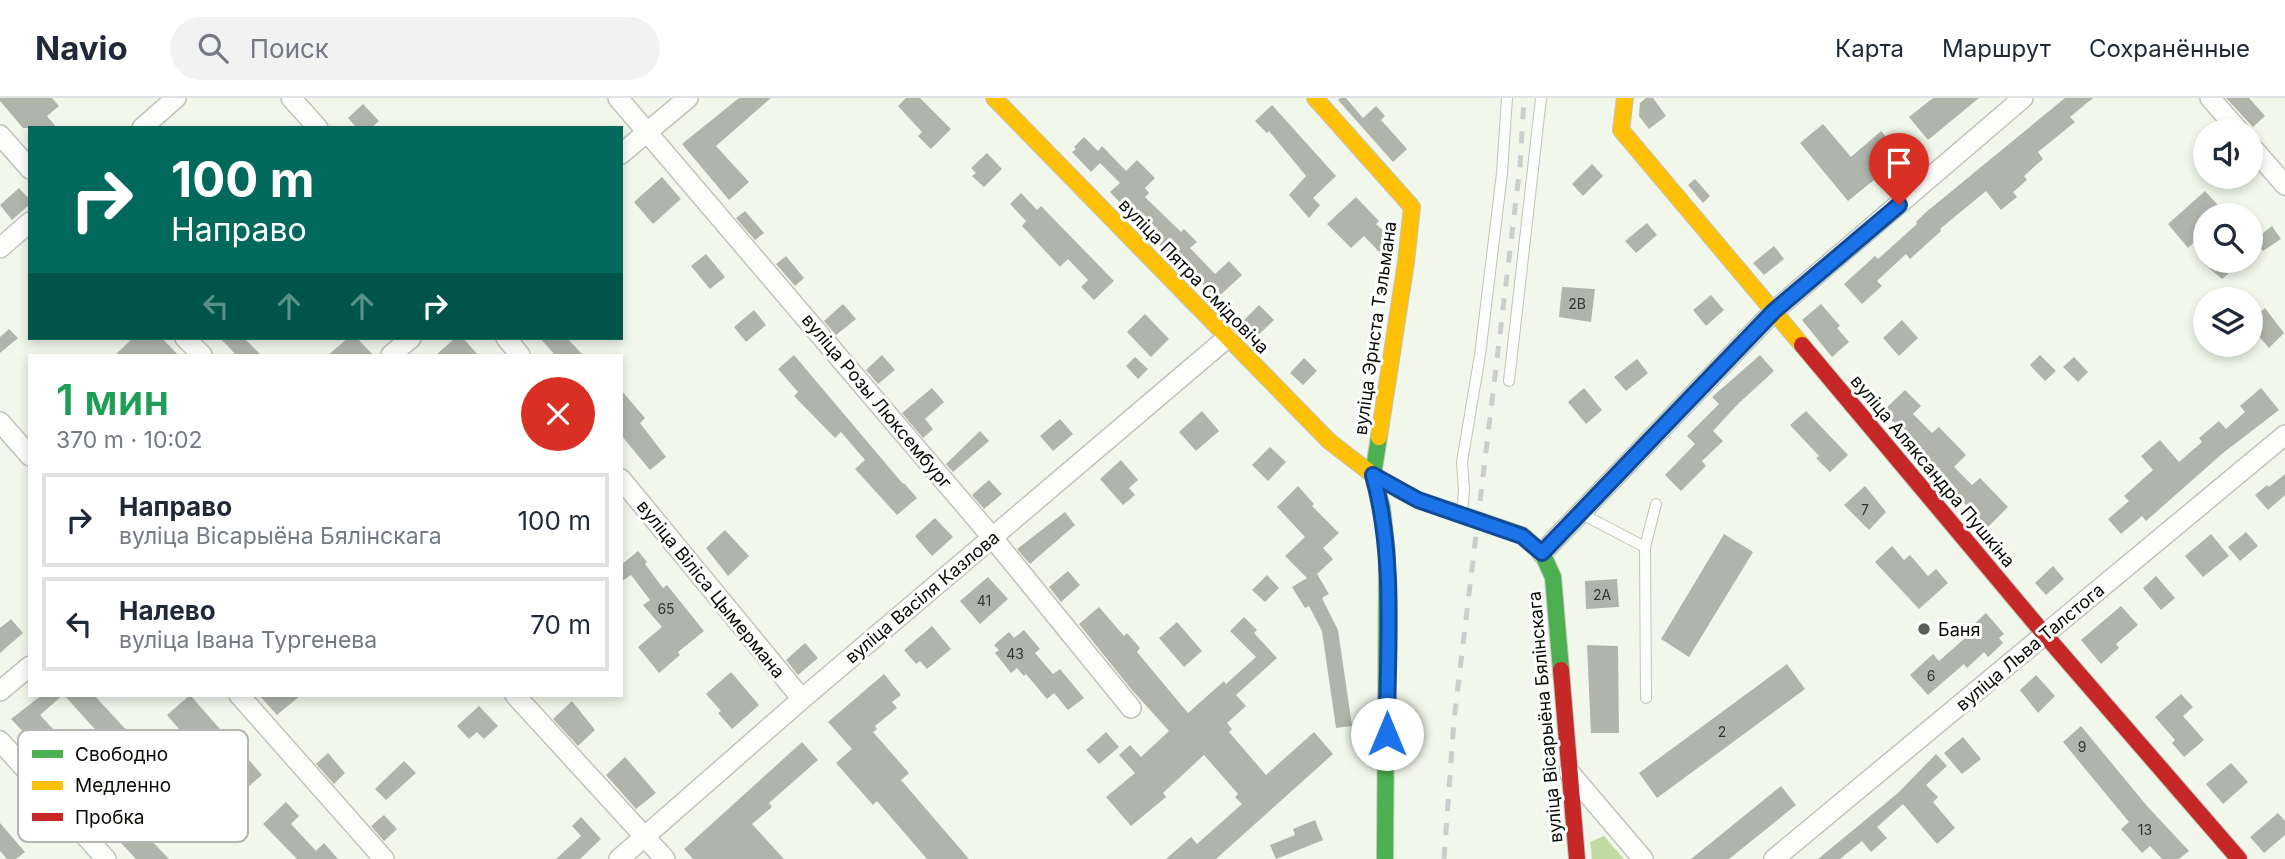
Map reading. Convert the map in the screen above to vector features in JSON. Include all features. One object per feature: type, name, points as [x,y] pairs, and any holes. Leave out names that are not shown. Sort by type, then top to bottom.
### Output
[{"type":"street","points":[[144,126],[176,98]]},
{"type":"street","points":[[290,98],[316,126]]},
{"type":"street","name":"вуліца Розы Люксембург","points":[[618,98],[992,537],[1130,708]]},
{"type":"street","points":[[623,152],[688,98]]},
{"type":"street","name":"вуліца Пятра Смідовіча","points":[[995,98],[1329,441],[1373,475]]},
{"type":"street","name":"вуліца Эрнста Тэльмана","points":[[1315,98],[1412,207],[1373,475]]},
{"type":"street","name":"вуліца Аляксандра Пушкіна","points":[[1625,98],[1621,130],[2045,635],[2239,859]]},
{"type":"street","points":[[1373,475],[1418,500],[1522,536],[1542,553],[1774,311],[2024,98]]},
{"type":"street","points":[[2210,98],[2228,119]]},
{"type":"street","points":[[0,135],[28,167]]},
{"type":"street","points":[[2263,160],[2285,186]]},
{"type":"street","points":[[0,248],[28,224]]},
{"type":"street","name":"вуліца Васіля Казлова","points":[[619,859],[802,699],[1227,338]]},
{"type":"street","points":[[187,340],[201,354]]},
{"type":"street","points":[[392,354],[409,340]]},
{"type":"street","points":[[508,340],[519,354]]},
{"type":"street","points":[[0,422],[28,454]]},
{"type":"street","name":"вуліца Льва Талстога","points":[[1774,859],[2285,435]]},
{"type":"street","points":[[1373,475],[1382,507],[1387,552],[1385,859]]},
{"type":"street","name":"вуліца Віліса Цымермана","points":[[623,481],[802,699]]},
{"type":"street","name":"вуліца Вісарыёна Бялінскага","points":[[1542,553],[1553,577],[1577,859]]},
{"type":"street","points":[[0,691],[28,668]]},
{"type":"street","points":[[241,697],[384,859]]},
{"type":"street","points":[[517,697],[665,859]]},
{"type":"street","points":[[0,741],[18,761]]},
{"type":"street","points":[[1569,772],[1643,859]]},
{"type":"street","points":[[91,842],[106,859]]},
{"type":"lane","points":[[1462,515],[1462,462],[1480,355],[1502,173],[1507,98]]},
{"type":"lane","points":[[1509,381],[1541,98]]},
{"type":"lane","points":[[1646,698],[1646,547],[1656,504]]},
{"type":"lane","points":[[1580,513],[1646,547]]},
{"type":"green space","points":[[1604,836],[1624,859],[1592,859],[1590,842]]},
{"type":"building","points":[[0,98],[52,98],[59,106],[47,116],[55,126],[23,128]]},
{"type":"building","points":[[739,98],[771,98],[716,146],[749,182],[729,200],[682,144]]},
{"type":"building","points":[[906,98],[920,98],[951,129],[931,149],[918,136],[922,132],[898,106]]},
{"type":"building","points":[[1346,98],[1363,118],[1376,106],[1385,116],[1381,120],[1407,149],[1393,162],[1338,100]]},
{"type":"building","points":[[1646,98],[1653,98],[1666,116],[1649,129],[1639,116],[1640,103]]},
{"type":"building","points":[[1933,98],[1979,98],[1928,140],[1909,117]]},
{"type":"building","points":[[2065,98],[2093,98],[2070,117],[2075,122],[2038,152],[2043,159],[2024,176],[2027,180],[2013,192],[2017,197],[2001,210],[1986,191],[1940,229],[1941,231],[1910,259],[1906,254],[1877,281],[1882,286],[1862,304],[1844,284],[1875,256],[1878,259],[1917,224],[1925,213]]},
{"type":"building","points":[[2226,98],[2249,98],[2265,116],[2262,119],[2246,119]]},
{"type":"building","points":[[363,104],[379,121],[373,126],[355,126],[348,118]]},
{"type":"building","points":[[1272,105],[1336,176],[1313,198],[1320,205],[1309,218],[1289,195],[1306,176],[1269,131],[1267,133],[1255,121]]},
{"type":"building","points":[[1823,124],[1851,157],[1881,131],[1907,162],[1879,185],[1874,180],[1848,201],[1800,143]]},
{"type":"building","points":[[1084,137],[1098,151],[1102,146],[1126,171],[1137,160],[1155,178],[1145,188],[1149,193],[1145,197],[1181,232],[1184,229],[1197,242],[1190,248],[1215,274],[1229,261],[1242,275],[1216,299],[1179,259],[1176,262],[1110,192],[1120,183],[1100,163],[1091,172],[1072,152]]},
{"type":"building","points":[[987,153],[1002,169],[984,187],[972,176],[976,173],[971,168]]},
{"type":"building","points":[[1592,164],[1603,176],[1583,196],[1572,184]]},
{"type":"building","points":[[662,177],[681,199],[653,224],[634,202]]},
{"type":"building","points":[[1695,179],[1710,196],[1703,203],[1688,185]]},
{"type":"building","points":[[19,188],[28,198],[28,206],[12,220],[0,205]]},
{"type":"building","points":[[2205,191],[2216,203],[2193,203],[2193,243],[2188,248],[2168,224]]},
{"type":"building","points":[[1021,193],[1037,210],[1041,206],[1114,281],[1094,300],[1081,287],[1088,280],[1068,259],[1060,267],[1022,226],[1026,221],[1010,204]]},
{"type":"building","points":[[1356,197],[1379,221],[1376,224],[1392,239],[1379,252],[1364,236],[1351,248],[1327,224]]},
{"type":"building","points":[[745,211],[764,233],[755,240],[736,218]]},
{"type":"building","points":[[1647,223],[1657,235],[1636,253],[1625,241]]},
{"type":"building","points":[[2272,226],[2281,239],[2263,251],[2263,233]]},
{"type":"building","points":[[1774,246],[1784,259],[1764,275],[1753,263]]},
{"type":"building","points":[[706,254],[725,277],[710,289],[691,266]]},
{"type":"building","points":[[786,256],[804,278],[795,286],[776,264]]},
{"type":"building","points":[[2215,273],[2229,273],[2222,279]]},
{"type":"building","points":[[1562,287],[1595,289],[1591,322],[1559,317]]},
{"type":"building","points":[[1711,295],[1724,310],[1706,326],[1693,310]]},
{"type":"building","points":[[843,304],[856,319],[836,335],[824,321]]},
{"type":"building","points":[[1821,304],[1840,326],[1837,328],[1849,342],[1832,357],[1802,320]]},
{"type":"building","points":[[1259,305],[1274,320],[1256,337],[1242,322]]},
{"type":"building","points":[[2265,308],[2284,333],[2269,348],[2263,341]]},
{"type":"building","points":[[754,310],[766,325],[746,342],[734,327]]},
{"type":"building","points":[[1145,314],[1169,339],[1151,357],[1127,332]]},
{"type":"building","points":[[1902,320],[1918,338],[1899,356],[1883,338]]},
{"type":"building","points":[[9,329],[18,338],[0,353],[0,337]]},
{"type":"building","points":[[131,340],[164,340],[177,354],[116,354]]},
{"type":"building","points":[[222,340],[246,340],[260,354],[235,354]]},
{"type":"building","points":[[346,340],[359,340],[372,354],[329,354]]},
{"type":"building","points":[[453,340],[465,340],[477,354],[437,354]]},
{"type":"building","points":[[542,340],[569,340],[582,354],[554,354]]},
{"type":"building","points":[[794,355],[917,498],[897,515],[855,469],[865,460],[841,432],[835,438],[794,396],[798,392],[778,369]]},
{"type":"building","points":[[882,355],[895,370],[878,384],[866,370]]},
{"type":"building","points":[[1760,355],[1774,371],[1713,431],[1723,441],[1702,461],[1706,466],[1681,491],[1665,475],[1695,444],[1687,436],[1719,404],[1712,397]]},
{"type":"building","points":[[2040,355],[2056,371],[2045,381],[2030,365]]},
{"type":"building","points":[[1135,357],[1148,369],[1138,379],[1126,366]]},
{"type":"building","points":[[2074,357],[2088,372],[2078,382],[2063,367]]},
{"type":"building","points":[[1304,358],[1317,371],[1303,385],[1290,373]]},
{"type":"building","points":[[1637,359],[1648,373],[1626,391],[1614,377]]},
{"type":"building","points":[[932,388],[944,402],[925,419],[933,429],[923,438],[902,413]]},
{"type":"building","points":[[1584,388],[1602,410],[1586,424],[1568,402]]},
{"type":"building","points":[[2261,388],[2279,410],[2223,453],[2146,521],[2142,516],[2121,534],[2108,519],[2129,501],[2124,496],[2153,470],[2141,456],[2160,440],[2179,462],[2202,442],[2199,438],[2219,421],[2226,429],[2245,412],[2240,406]]},
{"type":"building","points":[[1905,390],[1921,406],[1913,414],[1932,433],[1939,427],[1966,455],[1954,467],[1972,485],[1980,478],[2008,507],[1988,527],[1943,482],[1947,478],[1883,411]]},
{"type":"building","points":[[623,392],[645,418],[640,423],[666,457],[650,470],[623,437]]},
{"type":"building","points":[[1202,411],[1219,431],[1196,451],[1179,432]]},
{"type":"building","points":[[1806,411],[1848,455],[1830,472],[1790,425]]},
{"type":"building","points":[[1060,419],[1073,434],[1053,451],[1040,436]]},
{"type":"building","points":[[980,431],[989,441],[953,472],[946,464]]},
{"type":"building","points":[[1270,447],[1286,462],[1268,481],[1252,465]]},
{"type":"building","points":[[1121,460],[1138,480],[1129,488],[1135,495],[1123,505],[1100,479]]},
{"type":"building","points":[[2285,474],[2285,495],[2268,510],[2255,495]]},
{"type":"building","points":[[989,480],[1002,494],[984,509],[972,495]]},
{"type":"building","points":[[1298,486],[1314,504],[1312,506],[1339,533],[1323,548],[1333,559],[1317,574],[1329,594],[1322,598],[1338,630],[1352,726],[1336,728],[1322,631],[1309,606],[1305,608],[1292,587],[1307,578],[1285,556],[1305,537],[1277,507]]},
{"type":"building","points":[[1865,486],[1886,512],[1869,530],[1844,505]]},
{"type":"building","points":[[1065,512],[1075,525],[1030,564],[1017,549]]},
{"type":"building","points":[[935,518],[953,537],[932,556],[915,536]]},
{"type":"building","points":[[725,530],[749,556],[728,576],[706,548]]},
{"type":"building","points":[[2246,532],[2258,546],[2240,561],[2228,547]]},
{"type":"building","points":[[1724,534],[1753,552],[1689,657],[1661,639]]},
{"type":"building","points":[[2211,534],[2229,556],[2203,577],[2185,556]]},
{"type":"building","points":[[1892,546],[1904,560],[1910,555],[1928,576],[1936,569],[1948,583],[1919,609],[1875,562]]},
{"type":"building","points":[[638,551],[663,588],[667,585],[704,631],[678,652],[680,655],[659,673],[638,647],[662,627],[643,605],[650,600],[631,575],[623,581],[623,563]]},
{"type":"building","points":[[2053,566],[2064,579],[2046,595],[2035,583]]},
{"type":"building","points":[[1068,571],[1080,585],[1061,602],[1049,587]]},
{"type":"building","points":[[1267,575],[1279,588],[1265,602],[1252,590]]},
{"type":"building","points":[[2156,576],[2175,598],[2161,610],[2143,588]]},
{"type":"building","points":[[988,577],[1008,599],[980,624],[960,601]]},
{"type":"building","points":[[1617,579],[1619,607],[1586,609],[1585,581]]},
{"type":"building","points":[[2121,606],[2138,625],[2116,644],[2119,648],[2101,664],[2081,640]]},
{"type":"building","points":[[1099,607],[1124,636],[1127,633],[1140,648],[1137,652],[1188,713],[1256,657],[1230,631],[1244,617],[1257,630],[1254,633],[1277,658],[1236,695],[1246,706],[1227,723],[1232,729],[1229,732],[1266,775],[1314,732],[1333,754],[1216,859],[1166,859],[1191,837],[1197,844],[1242,804],[1235,797],[1238,794],[1204,755],[1163,793],[1166,797],[1131,826],[1106,797],[1135,773],[1119,755],[1130,745],[1141,757],[1169,731],[1079,624]]},
{"type":"building","points":[[1986,613],[2004,634],[1999,638],[2003,643],[1988,657],[1984,652],[1967,668],[1964,664],[1928,695],[1910,675],[1933,654],[1939,661],[1964,639],[1961,636]]},
{"type":"building","points":[[11,619],[23,633],[0,653],[0,628]]},
{"type":"building","points":[[1177,622],[1202,651],[1184,667],[1159,638]]},
{"type":"building","points":[[932,626],[951,649],[927,669],[920,661],[916,664],[904,650]]},
{"type":"building","points":[[1024,630],[1040,649],[1035,653],[1053,674],[1060,669],[1084,698],[1068,710],[1054,693],[1047,699],[1026,674],[1024,676],[1017,668],[1011,673],[995,653],[999,650],[994,645],[1009,632],[1014,638]]},
{"type":"building","points":[[805,643],[818,658],[798,675],[786,660]]},
{"type":"building","points":[[1587,645],[1618,646],[1619,733],[1591,733]]},
{"type":"building","points":[[1787,664],[1805,689],[1657,798],[1639,773]]},
{"type":"building","points":[[731,672],[759,705],[732,729],[706,694]]},
{"type":"building","points":[[884,674],[901,695],[892,702],[897,708],[875,726],[877,729],[873,732],[909,773],[901,780],[969,859],[927,859],[877,801],[873,805],[836,763],[852,749],[828,722]]},
{"type":"building","points":[[2036,675],[2055,696],[2038,713],[2020,690]]},
{"type":"building","points":[[2181,694],[2193,707],[2183,716],[2204,740],[2184,757],[2172,743],[2175,740],[2155,717]]},
{"type":"building","points":[[39,697],[61,697],[40,715],[54,730],[21,730],[11,719]]},
{"type":"building","points":[[66,697],[96,697],[126,730],[96,730]]},
{"type":"building","points":[[188,697],[192,697],[221,730],[180,730],[167,715]]},
{"type":"building","points":[[261,697],[299,697],[277,715]]},
{"type":"building","points":[[572,701],[595,730],[578,746],[553,719]]},
{"type":"building","points":[[479,706],[498,726],[484,739],[477,732],[469,739],[457,726]]},
{"type":"building","points":[[2081,726],[2147,806],[2189,851],[2179,859],[2162,859],[2150,846],[2142,853],[2121,829],[2129,822],[2063,742]]},
{"type":"building","points":[[1106,732],[1119,747],[1099,764],[1086,750]]},
{"type":"building","points":[[1963,737],[1981,759],[1962,774],[1944,753]]},
{"type":"building","points":[[802,742],[818,760],[769,803],[772,807],[752,824],[784,859],[693,859],[684,849]]},
{"type":"building","points":[[328,753],[345,773],[334,784],[316,764]]},
{"type":"building","points":[[1936,754],[1947,766],[1926,785],[1938,797],[1933,802],[1955,828],[1937,844],[1903,804],[1877,827],[1887,838],[1871,852],[1862,841],[1840,859],[1818,859],[1898,793]]},
{"type":"building","points":[[625,757],[656,793],[636,809],[606,775]]},
{"type":"building","points":[[248,761],[262,775],[248,787]]},
{"type":"building","points":[[404,761],[416,773],[386,800],[375,789]]},
{"type":"building","points":[[2231,763],[2248,782],[2223,804],[2206,784]]},
{"type":"building","points":[[1781,786],[1796,805],[1729,859],[1691,859]]},
{"type":"building","points":[[286,802],[299,816],[291,824],[316,851],[324,843],[338,859],[297,859],[263,824]]},
{"type":"building","points":[[2278,813],[2285,821],[2285,835],[2264,853],[2250,837]]},
{"type":"building","points":[[384,815],[397,829],[384,841],[371,826]]},
{"type":"building","points":[[581,817],[601,839],[580,859],[556,859],[581,836],[572,826]]},
{"type":"building","points":[[1315,820],[1323,840],[1276,859],[1270,845],[1295,835],[1293,829]]},
{"type":"building","points":[[0,823],[25,852],[16,859],[7,859],[0,851]]},
{"type":"building","points":[[120,842],[153,842],[169,859],[136,859]]},
{"type":"railway","points":[[1444,859],[1454,720],[1520,166],[1524,98]]},
{"type":"traffic: fast","points":[[1379,437],[1373,475],[1382,507],[1387,552],[1385,859]]},
{"type":"traffic: fast","points":[[1399,490],[1418,500],[1522,535],[1542,553],[1553,577],[1561,670]]},
{"type":"traffic: slow","points":[[994,98],[1329,441],[1373,475],[1399,490]]},
{"type":"traffic: slow","points":[[1315,98],[1412,207],[1379,437]]},
{"type":"traffic: slow","points":[[1625,98],[1621,130],[1802,345]]},
{"type":"traffic: jam","points":[[1802,345],[2045,635],[2239,859]]},
{"type":"traffic: jam","points":[[1561,670],[1577,859]]},
{"type":"place","name":"Баня","points":[[1924,629]]},
{"type":"route","points":[[1387,734],[1387,552],[1382,507],[1373,475],[1418,500],[1522,536],[1542,553],[1774,311],[1899,205]]}]
